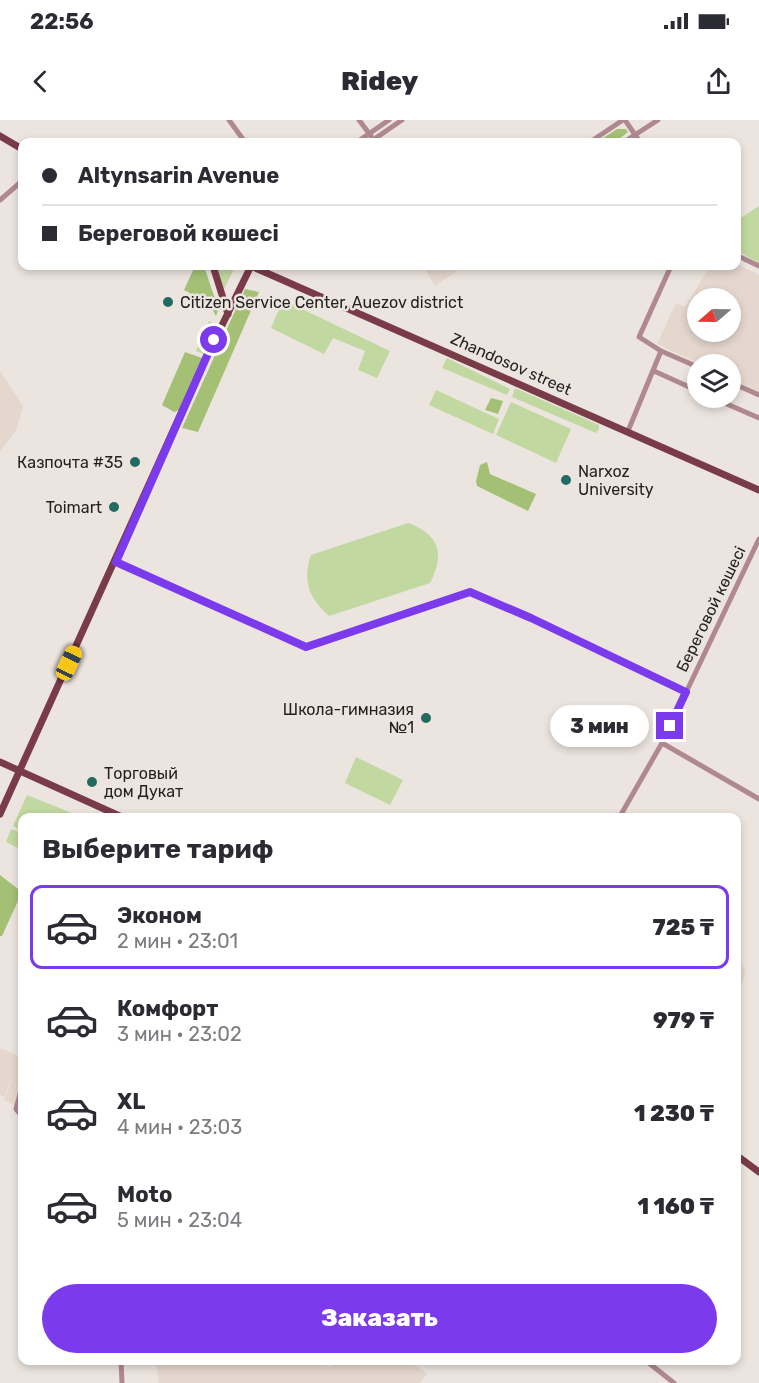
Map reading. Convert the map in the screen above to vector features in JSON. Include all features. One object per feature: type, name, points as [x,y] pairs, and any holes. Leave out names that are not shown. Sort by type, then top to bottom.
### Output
[{"type":"main road","points":[[0,136],[18,147]]},
{"type":"main road","points":[[214,270],[228,314]]},
{"type":"main road","points":[[0,814],[249,270]]},
{"type":"main road","name":"Zhandosov street","points":[[260,270],[759,490]]},
{"type":"main road","points":[[0,762],[112,813]]},
{"type":"main road","points":[[741,1159],[759,1172]]},
{"type":"street","points":[[229,120],[242,138]]},
{"type":"street","points":[[359,120],[371,138]]},
{"type":"street","points":[[363,138],[388,120]]},
{"type":"street","points":[[376,138],[402,120]]},
{"type":"street","points":[[596,138],[624,120],[637,138]]},
{"type":"street","points":[[630,138],[658,120]]},
{"type":"street","points":[[0,200],[18,184]]},
{"type":"street","points":[[741,257],[759,266]]},
{"type":"street","points":[[669,270],[639,338],[687,362]]},
{"type":"street","points":[[628,431],[661,351]]},
{"type":"street","points":[[654,371],[687,386]]},
{"type":"street","points":[[741,387],[759,395]]},
{"type":"street","points":[[736,408],[757,417],[759,409]]},
{"type":"street","name":"Береговой көшесі","points":[[622,813],[662,743],[759,539]]},
{"type":"street","points":[[116,562],[306,647],[470,592],[531,618],[686,692]]},
{"type":"street","points":[[662,743],[759,799]]},
{"type":"street","points":[[121,1365],[122,1383]]},
{"type":"street","points":[[651,1365],[674,1383]]},
{"type":"shaded area","points":[[741,266],[759,275],[759,392],[741,383],[741,354],[687,354],[687,358],[657,344],[676,303],[685,307],[687,304],[687,342],[741,342],[741,288],[697,288],[708,270],[741,270]]},
{"type":"shaded area","points":[[425,270],[458,270],[435,286]]},
{"type":"shaded area","points":[[0,371],[23,406],[16,431],[0,451]]},
{"type":"shaded area","points":[[741,964],[745,970],[741,986]]},
{"type":"shaded area","points":[[0,1048],[18,1056],[18,1106],[4,1100],[15,1071],[4,1097],[0,1095]]},
{"type":"shaded area","points":[[157,1365],[326,1365],[330,1367],[332,1365],[415,1365],[427,1374],[420,1383],[300,1383],[301,1381],[299,1383],[159,1383]]},
{"type":"green space","points":[[617,129],[626,129],[628,132],[620,138],[603,138]]},
{"type":"green space","points":[[759,206],[759,263],[741,253],[741,218]]},
{"type":"green space","points":[[193,270],[205,270],[214,296],[221,303],[216,316],[209,303],[184,290]]},
{"type":"green space","points":[[216,270],[232,270],[233,271],[224,289]]},
{"type":"green space","points":[[245,289],[259,292],[198,432],[182,428]]},
{"type":"green space","points":[[283,300],[390,351],[377,378],[358,370],[365,351],[333,338],[324,354],[271,328]]},
{"type":"green space","points":[[209,321],[217,325],[204,354],[196,351]]},
{"type":"green space","points":[[185,352],[202,358],[179,410],[174,412],[162,405]]},
{"type":"green space","points":[[447,358],[510,389],[507,395],[442,368]]},
{"type":"green space","points":[[515,388],[599,425],[599,429],[596,433],[512,397]]},
{"type":"green space","points":[[436,390],[499,419],[493,434],[429,405]]},
{"type":"green space","points":[[491,398],[503,401],[498,414],[485,410]]},
{"type":"green space","points":[[511,402],[571,429],[556,463],[496,435]]},
{"type":"green space","points":[[487,462],[490,474],[536,494],[528,511],[477,486],[480,465]]},
{"type":"green space","points":[[408,523],[427,533],[437,547],[437,563],[430,583],[329,616],[316,603],[309,589],[307,573],[311,555]]},
{"type":"green space","points":[[356,757],[403,780],[390,805],[345,783]]},
{"type":"green space","points":[[27,795],[72,813],[19,813]]},
{"type":"green space","points":[[18,815],[18,829],[13,826]]},
{"type":"green space","points":[[11,829],[18,832],[18,848],[6,842]]},
{"type":"green space","points":[[0,875],[18,889],[18,901],[0,936]]},
{"type":"place","name":"Citizen Service Center, Auezov district","points":[[168,302]]},
{"type":"place","name":"Казпочта #35","points":[[135,462]]},
{"type":"place","name":"Narxoz University","points":[[566,480]]},
{"type":"place","name":"Toimart","points":[[114,507]]},
{"type":"place","name":"Школа-гимназия №1","points":[[426,718]]},
{"type":"place","name":"Торговый дом Дукат","points":[[92,782]]},
{"type":"route","points":[[214,340],[116,562],[306,647],[470,592],[531,618],[686,692],[670,726]]}]
